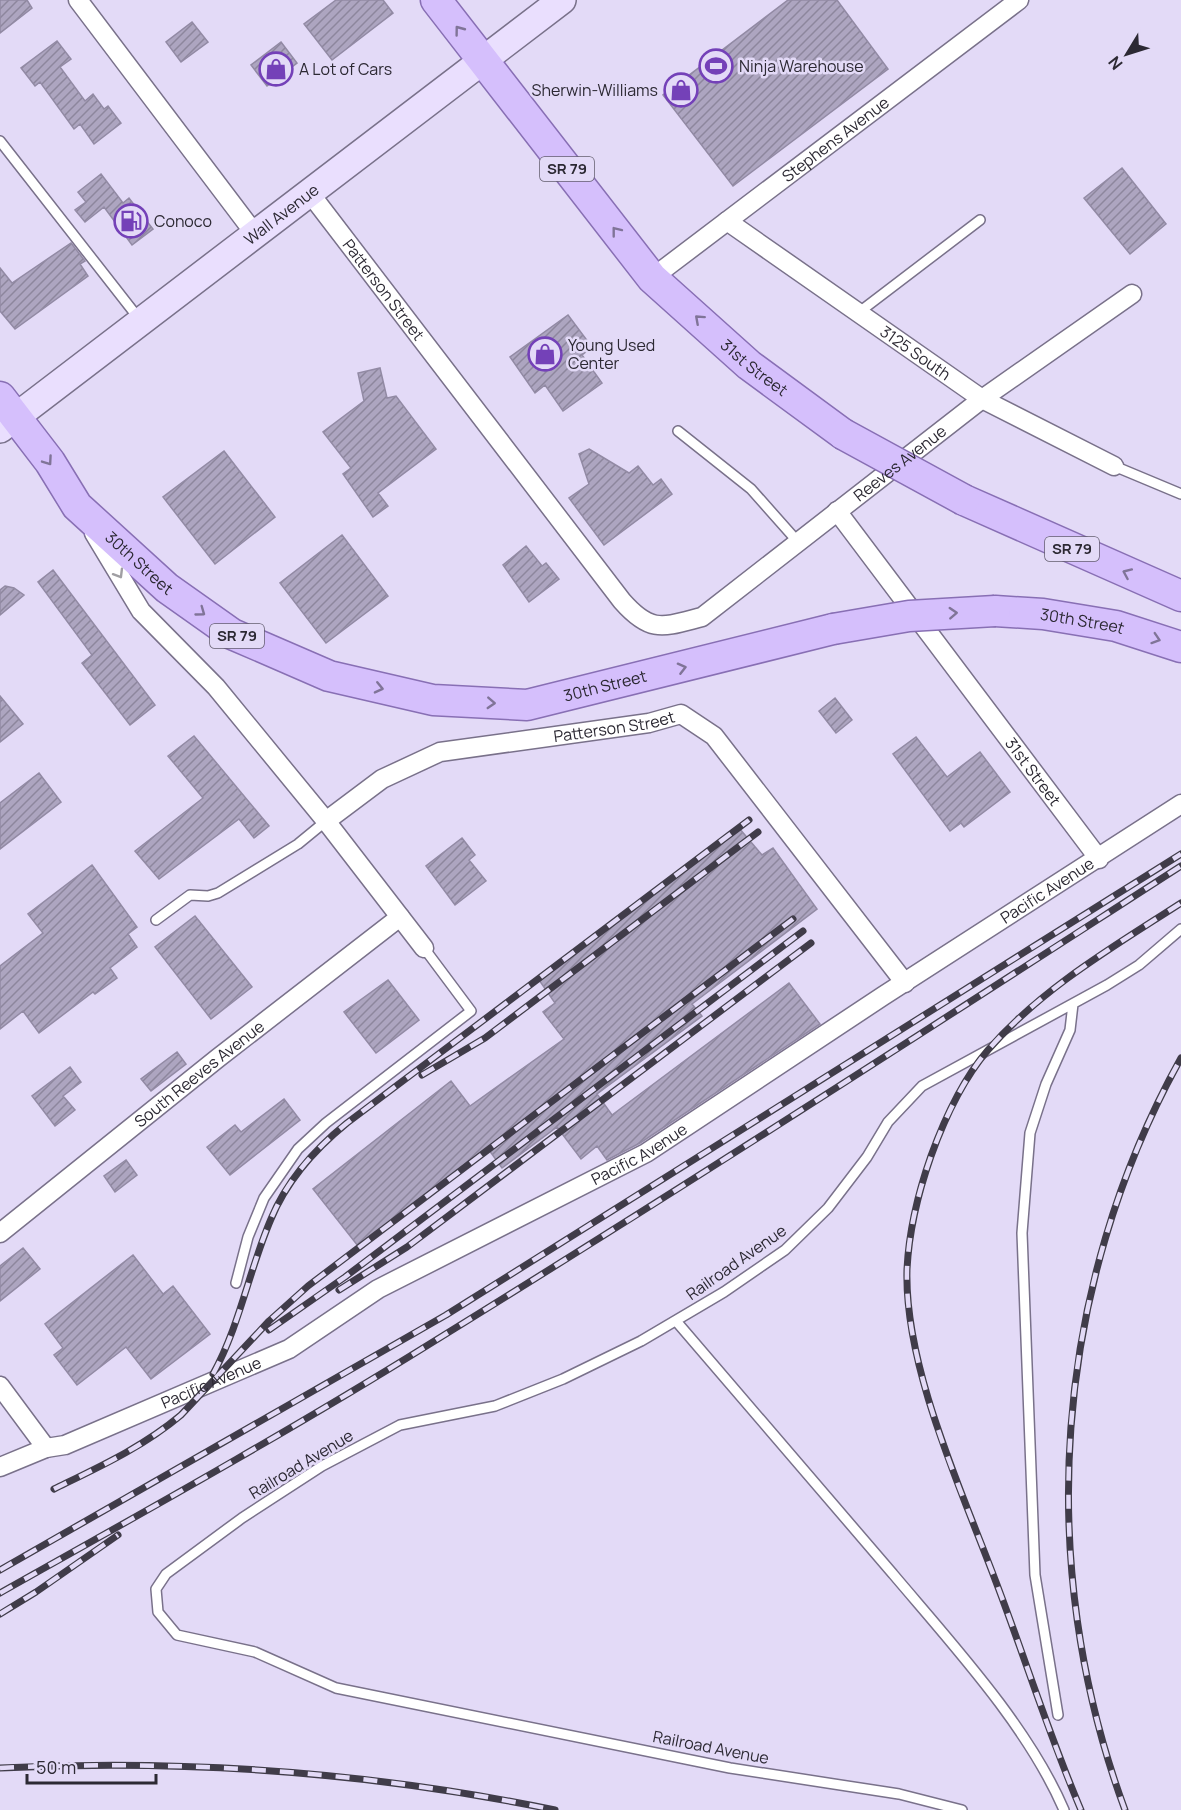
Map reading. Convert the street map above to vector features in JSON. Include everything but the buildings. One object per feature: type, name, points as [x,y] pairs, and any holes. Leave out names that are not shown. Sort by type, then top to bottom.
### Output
[{"type":"main road","name":"31st Street","points":[[436,0],[652,278],[749,364],[843,434],[964,500],[1181,596]]},
{"type":"main road","name":"Wall Avenue","points":[[5,415],[141,322],[562,0]]},
{"type":"main road","name":"30th Street","points":[[5,415],[50,462],[77,506],[167,588],[232,634],[329,676],[433,700],[527,705],[833,629],[909,616],[995,611],[1043,615],[1116,626],[1181,647]]},
{"type":"street","points":[[78,0],[255,234]]},
{"type":"street","name":"Stephens Avenue","points":[[652,278],[1019,0]]},
{"type":"street","name":"Patterson Street","points":[[309,192],[622,601],[640,621],[667,626]]},
{"type":"street","name":"3125 South","points":[[727,221],[982,399],[1114,466]]},
{"type":"street","name":"Reeves Avenue","points":[[667,626],[702,617],[982,399],[1132,294]]},
{"type":"street","name":"30th Street","points":[[77,506],[141,611],[216,687],[326,821],[424,948]]},
{"type":"street","name":"31st Street","points":[[837,512],[1099,859]]},
{"type":"street","name":"Patterson Street","points":[[326,821],[382,779],[440,752],[649,723],[681,714],[714,736],[905,983]]},
{"type":"street","name":"Pacific Avenue","points":[[0,1467],[46,1448],[65,1445],[289,1349],[378,1289],[646,1153],[1181,804]]},
{"type":"street","name":"South Reeves Avenue","points":[[0,1233],[218,1058],[400,918]]},
{"type":"street","points":[[0,1386],[46,1448]]},
{"type":"lane","points":[[0,141],[141,322]]},
{"type":"lane","points":[[858,313],[980,220]]},
{"type":"lane","points":[[678,431],[752,489],[798,542]]},
{"type":"lane","points":[[1114,466],[1181,494]]},
{"type":"lane","points":[[156,920],[190,895],[208,896],[218,893],[298,844],[326,821]]},
{"type":"lane","name":"Railroad Avenue","points":[[962,1810],[899,1794],[730,1768],[514,1723],[368,1697],[336,1688],[255,1652],[177,1635],[158,1612],[156,1589],[166,1574],[242,1518],[322,1466],[400,1425],[495,1406],[563,1379],[676,1321],[785,1250],[828,1208],[867,1157],[888,1122],[922,1086],[1073,1004],[1139,965],[1181,929]]},
{"type":"lane","points":[[236,1283],[248,1237],[264,1198],[298,1149],[326,1124],[471,1011],[424,948]]},
{"type":"lane","points":[[1058,1715],[1035,1575],[1022,1233],[1030,1133],[1046,1084],[1070,1030],[1073,1004]]},
{"type":"lane","points":[[676,1321],[953,1646],[1022,1734],[1051,1780],[1064,1810]]},
{"type":"railway","points":[[213,1374],[230,1336],[271,1219],[294,1178],[324,1143],[347,1123],[749,820]]},
{"type":"railway","points":[[422,1075],[485,1038],[758,832]]},
{"type":"railway","points":[[0,1570],[446,1315],[1181,854]]},
{"type":"railway","points":[[0,1593],[162,1502],[428,1345],[712,1167],[1181,866]]},
{"type":"railway","points":[[1081,1810],[952,1469],[925,1387],[909,1307],[908,1254],[915,1212],[931,1156],[955,1100],[979,1061],[1009,1028],[1055,988],[1104,952],[1181,903]]},
{"type":"railway","points":[[54,1489],[120,1456],[181,1415],[269,1321],[308,1286],[793,919]]},
{"type":"railway","points":[[269,1330],[345,1277],[803,931]]},
{"type":"railway","points":[[339,1290],[407,1247],[811,943]]},
{"type":"railway","points":[[1125,1810],[1096,1716],[1077,1621],[1069,1525],[1071,1428],[1083,1332],[1105,1238],[1138,1146],[1181,1058]]},
{"type":"railway","points":[[0,1614],[118,1535]]},
{"type":"railway","points":[[0,1768],[140,1765],[279,1771],[417,1786],[555,1810]]},
{"type":"place","name":"Ninja Warehouse","points":[[716,66]]},
{"type":"place","name":"A Lot of Cars","points":[[276,69]]},
{"type":"place","name":"Sherwin-Williams","points":[[681,90]]},
{"type":"place","name":"Conoco","points":[[131,221]]},
{"type":"place","name":"Young Used Center","points":[[545,354]]}]
